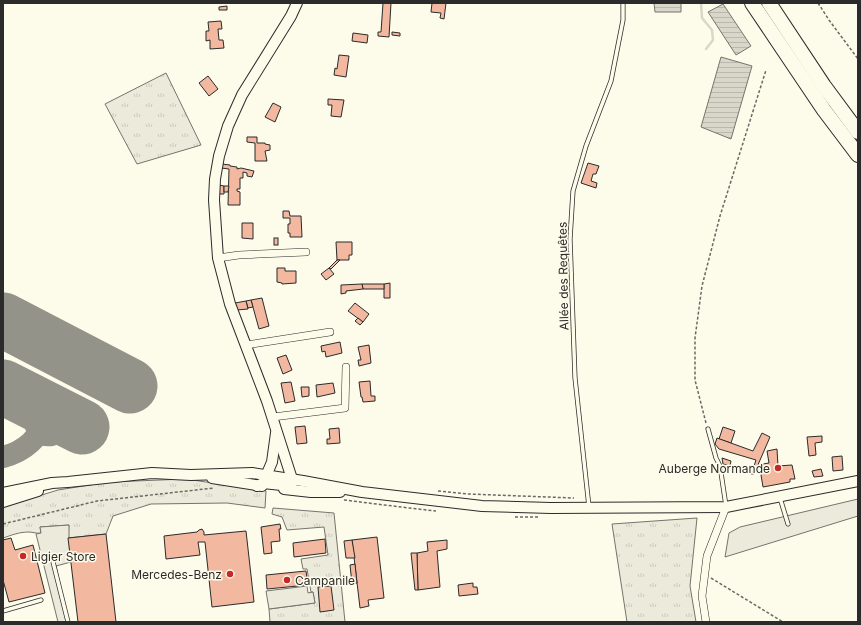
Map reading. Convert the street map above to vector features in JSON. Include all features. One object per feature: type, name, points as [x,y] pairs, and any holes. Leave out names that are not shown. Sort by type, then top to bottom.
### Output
[{"type":"highway","points":[[752,3],[824,110],[858,155]]},
{"type":"highway","points":[[769,3],[824,86],[858,132]]},
{"type":"main road","points":[[257,486],[263,483],[290,486],[292,479],[273,417],[230,304],[218,258],[214,200],[215,179],[219,156],[228,126],[242,95],[291,16],[297,3]]},
{"type":"main road","points":[[266,476],[272,462],[277,430]]},
{"type":"main road","points":[[3,493],[44,484],[152,473],[191,475],[252,473],[362,492],[482,506],[586,508],[726,507],[858,481]]},
{"type":"main road","points":[[191,475],[257,486],[311,492],[362,492]]},
{"type":"main road","points":[[3,502],[68,482]]},
{"type":"street","points":[[218,258],[239,255],[306,252]]},
{"type":"street","points":[[246,345],[330,332]]},
{"type":"street","points":[[273,417],[345,408],[346,367]]},
{"type":"street","points":[[706,622],[702,596],[704,573],[707,556],[726,507]]},
{"type":"lane","name":"Allée des Requêtes","points":[[586,508],[575,378],[570,239],[573,191],[586,146],[611,81],[623,20],[623,3]]},
{"type":"lane","points":[[708,429],[716,458],[720,466],[726,507]]},
{"type":"lane","points":[[780,497],[788,524]]},
{"type":"lane","points":[[53,562],[68,622]]},
{"type":"lane","points":[[3,611],[41,600]]},
{"type":"path","points":[[818,3],[858,59]]},
{"type":"path","points":[[708,429],[695,380],[695,338],[702,286],[720,216],[766,70]]},
{"type":"path","points":[[3,524],[97,501],[215,488]]},
{"type":"path","points":[[438,491],[572,498],[581,502],[586,508]]},
{"type":"path","points":[[704,573],[783,622]]},
{"type":"green space","points":[[166,73],[201,145],[137,164],[105,104]]},
{"type":"green space","points":[[186,479],[266,491],[265,508],[227,503],[151,504],[113,516],[106,534],[68,538],[69,525],[40,527],[41,533],[29,532],[3,538],[3,507],[58,490],[109,482]]},
{"type":"green space","points":[[273,508],[334,513],[345,622],[270,622],[269,609],[315,603],[313,592],[311,592],[307,569],[303,569],[301,559],[328,555],[324,527],[287,530],[282,517],[272,514]]},
{"type":"green space","points":[[697,518],[690,586],[696,622],[627,622],[612,524]]},
{"type":"shaded area","points":[[654,3],[681,3],[681,12],[655,12]]},
{"type":"shaded area","points":[[723,4],[751,46],[736,55],[708,12]]},
{"type":"shaded area","points":[[721,57],[752,66],[731,139],[701,127]]},
{"type":"shaded area","points":[[858,499],[858,516],[725,557],[729,533],[740,527]]},
{"type":"shaded area","points":[[69,525],[71,562],[56,566],[68,622],[58,622],[36,534],[41,533],[40,527]]},
{"type":"shaded area","points":[[307,586],[308,593],[313,592],[315,603],[269,609],[266,591]]},
{"type":"building","points":[[383,3],[391,3],[389,37],[378,36],[378,32],[381,32]]},
{"type":"building","points":[[432,3],[446,3],[444,19],[440,18],[441,13],[431,12]]},
{"type":"building","points":[[227,6],[227,10],[219,10],[219,7]]},
{"type":"building","points":[[221,21],[222,29],[218,29],[219,40],[223,40],[224,48],[210,49],[210,40],[206,41],[206,31],[209,31],[208,22]]},
{"type":"building","points":[[392,32],[400,33],[400,36],[392,35]]},
{"type":"building","points":[[353,33],[368,35],[367,43],[352,41]]},
{"type":"building","points":[[339,55],[349,56],[346,77],[334,75],[335,68],[337,69]]},
{"type":"building","points":[[208,76],[218,89],[209,96],[199,83]]},
{"type":"building","points":[[328,99],[344,100],[341,117],[331,116],[332,105],[328,105]]},
{"type":"building","points":[[273,103],[281,107],[275,122],[265,117]]},
{"type":"building","points":[[247,137],[257,137],[257,143],[265,143],[270,145],[270,150],[265,151],[267,161],[255,161],[255,143],[247,142]]},
{"type":"building","points":[[588,163],[599,166],[596,174],[593,174],[591,181],[597,183],[596,188],[581,183]]},
{"type":"building","points":[[222,164],[237,167],[237,169],[241,168],[254,171],[252,177],[247,176],[247,173],[243,172],[243,178],[240,178],[240,189],[237,189],[237,191],[240,192],[240,205],[228,205],[229,169],[221,168]]},
{"type":"building","points":[[219,185],[224,186],[224,194],[219,194]]},
{"type":"building","points":[[224,186],[229,186],[228,192],[224,192]]},
{"type":"building","points":[[283,211],[289,211],[290,216],[301,216],[302,237],[290,237],[290,233],[288,233],[288,224],[290,224],[290,218],[283,218]]},
{"type":"building","points":[[242,223],[253,223],[253,239],[242,238]]},
{"type":"building","points":[[274,238],[278,238],[278,245],[274,245]]},
{"type":"building","points":[[336,242],[352,242],[352,255],[349,255],[349,260],[337,260]]},
{"type":"building","points":[[337,260],[340,260],[331,269],[329,268]]},
{"type":"building","points":[[277,268],[285,268],[285,271],[296,271],[296,283],[282,284],[277,282]]},
{"type":"building","points":[[329,268],[334,274],[326,280],[321,274]]},
{"type":"building","points":[[390,283],[390,298],[384,298],[384,284]]},
{"type":"building","points":[[362,284],[384,284],[384,289],[363,289]]},
{"type":"building","points":[[362,284],[363,289],[346,291],[346,293],[341,294],[341,285]]},
{"type":"building","points":[[262,298],[269,326],[259,329],[251,300]]},
{"type":"building","points":[[251,300],[253,307],[248,308],[246,301]]},
{"type":"building","points":[[246,301],[248,309],[237,310],[235,303]]},
{"type":"building","points":[[355,303],[369,314],[363,322],[348,311]]},
{"type":"building","points":[[358,318],[363,322],[360,325],[355,321]]},
{"type":"building","points":[[340,342],[342,353],[326,357],[325,351],[322,352],[321,346]]},
{"type":"building","points":[[369,345],[371,363],[359,366],[358,360],[361,360],[358,347]]},
{"type":"building","points":[[286,355],[292,370],[283,374],[277,358]]},
{"type":"building","points":[[370,381],[371,396],[375,396],[375,401],[363,402],[359,382]]},
{"type":"building","points":[[291,382],[295,401],[285,403],[281,383]]},
{"type":"building","points":[[333,383],[335,393],[317,397],[316,385]]},
{"type":"building","points":[[301,387],[309,387],[309,396],[302,397]]},
{"type":"building","points":[[305,426],[307,443],[297,444],[295,427]]},
{"type":"building","points":[[723,427],[735,431],[731,443],[719,439]]},
{"type":"building","points":[[339,428],[340,443],[327,444],[327,439],[330,439],[329,429]]},
{"type":"building","points":[[762,433],[770,437],[754,474],[751,474],[755,467],[756,460],[719,449],[715,444],[717,438],[753,451]]},
{"type":"building","points":[[822,436],[822,442],[815,443],[816,455],[809,456],[807,437]]},
{"type":"building","name":"Auberge Normande","points":[[777,449],[778,466],[792,465],[795,479],[790,479],[790,482],[763,487],[761,475],[764,469],[763,464],[769,463],[767,451]]},
{"type":"building","points":[[842,456],[843,470],[833,471],[832,457]]},
{"type":"building","points":[[722,458],[731,461],[730,466],[723,464]]},
{"type":"building","points":[[821,469],[823,476],[814,477],[812,471]]},
{"type":"building","points":[[280,524],[280,541],[271,542],[272,553],[264,554],[261,527]]},
{"type":"building","name":"Mercedes-Benz","points":[[202,529],[204,535],[246,531],[254,602],[212,607],[205,542],[198,542],[200,555],[166,559],[164,536],[197,532]]},
{"type":"building","points":[[106,534],[116,622],[78,622],[68,538]]},
{"type":"building","points":[[377,537],[384,598],[368,600],[369,606],[360,608],[352,540]]},
{"type":"building","points":[[11,538],[15,550],[33,545],[45,593],[9,602],[3,580],[3,540]]},
{"type":"building","points":[[325,539],[326,553],[294,557],[293,543]]},
{"type":"building","points":[[352,540],[355,558],[346,558],[344,541]]},
{"type":"building","points":[[447,540],[447,549],[437,551],[440,587],[418,590],[417,553],[428,551],[427,542]]},
{"type":"building","points":[[411,553],[417,553],[418,590],[415,590]]},
{"type":"building","points":[[355,564],[357,583],[352,584],[350,565]]},
{"type":"building","name":"Campanile","points":[[306,571],[308,585],[267,589],[266,575]]},
{"type":"building","points":[[473,583],[473,587],[477,587],[478,594],[459,596],[458,585]]},
{"type":"building","points":[[331,586],[334,610],[320,612],[318,587]]},
{"type":"waterway","points":[[701,3],[702,18],[712,30],[713,40],[706,49]]},
{"type":"taxiway","points":[[26,399],[32,406],[37,430],[41,433],[45,435],[59,433],[68,426],[68,422],[66,420]]},
{"type":"taxiway","points":[[3,457],[27,446],[38,435],[53,413]]},
{"type":"runway","points":[[3,320],[130,386]]},
{"type":"runway","points":[[3,387],[82,427]]},
{"type":"place","name":"Auberge Normande","points":[[778,468]]},
{"type":"place","name":"Ligier Store","points":[[23,556]]},
{"type":"place","name":"Mercedes-Benz","points":[[230,574]]},
{"type":"place","name":"Campanile","points":[[287,580]]}]
